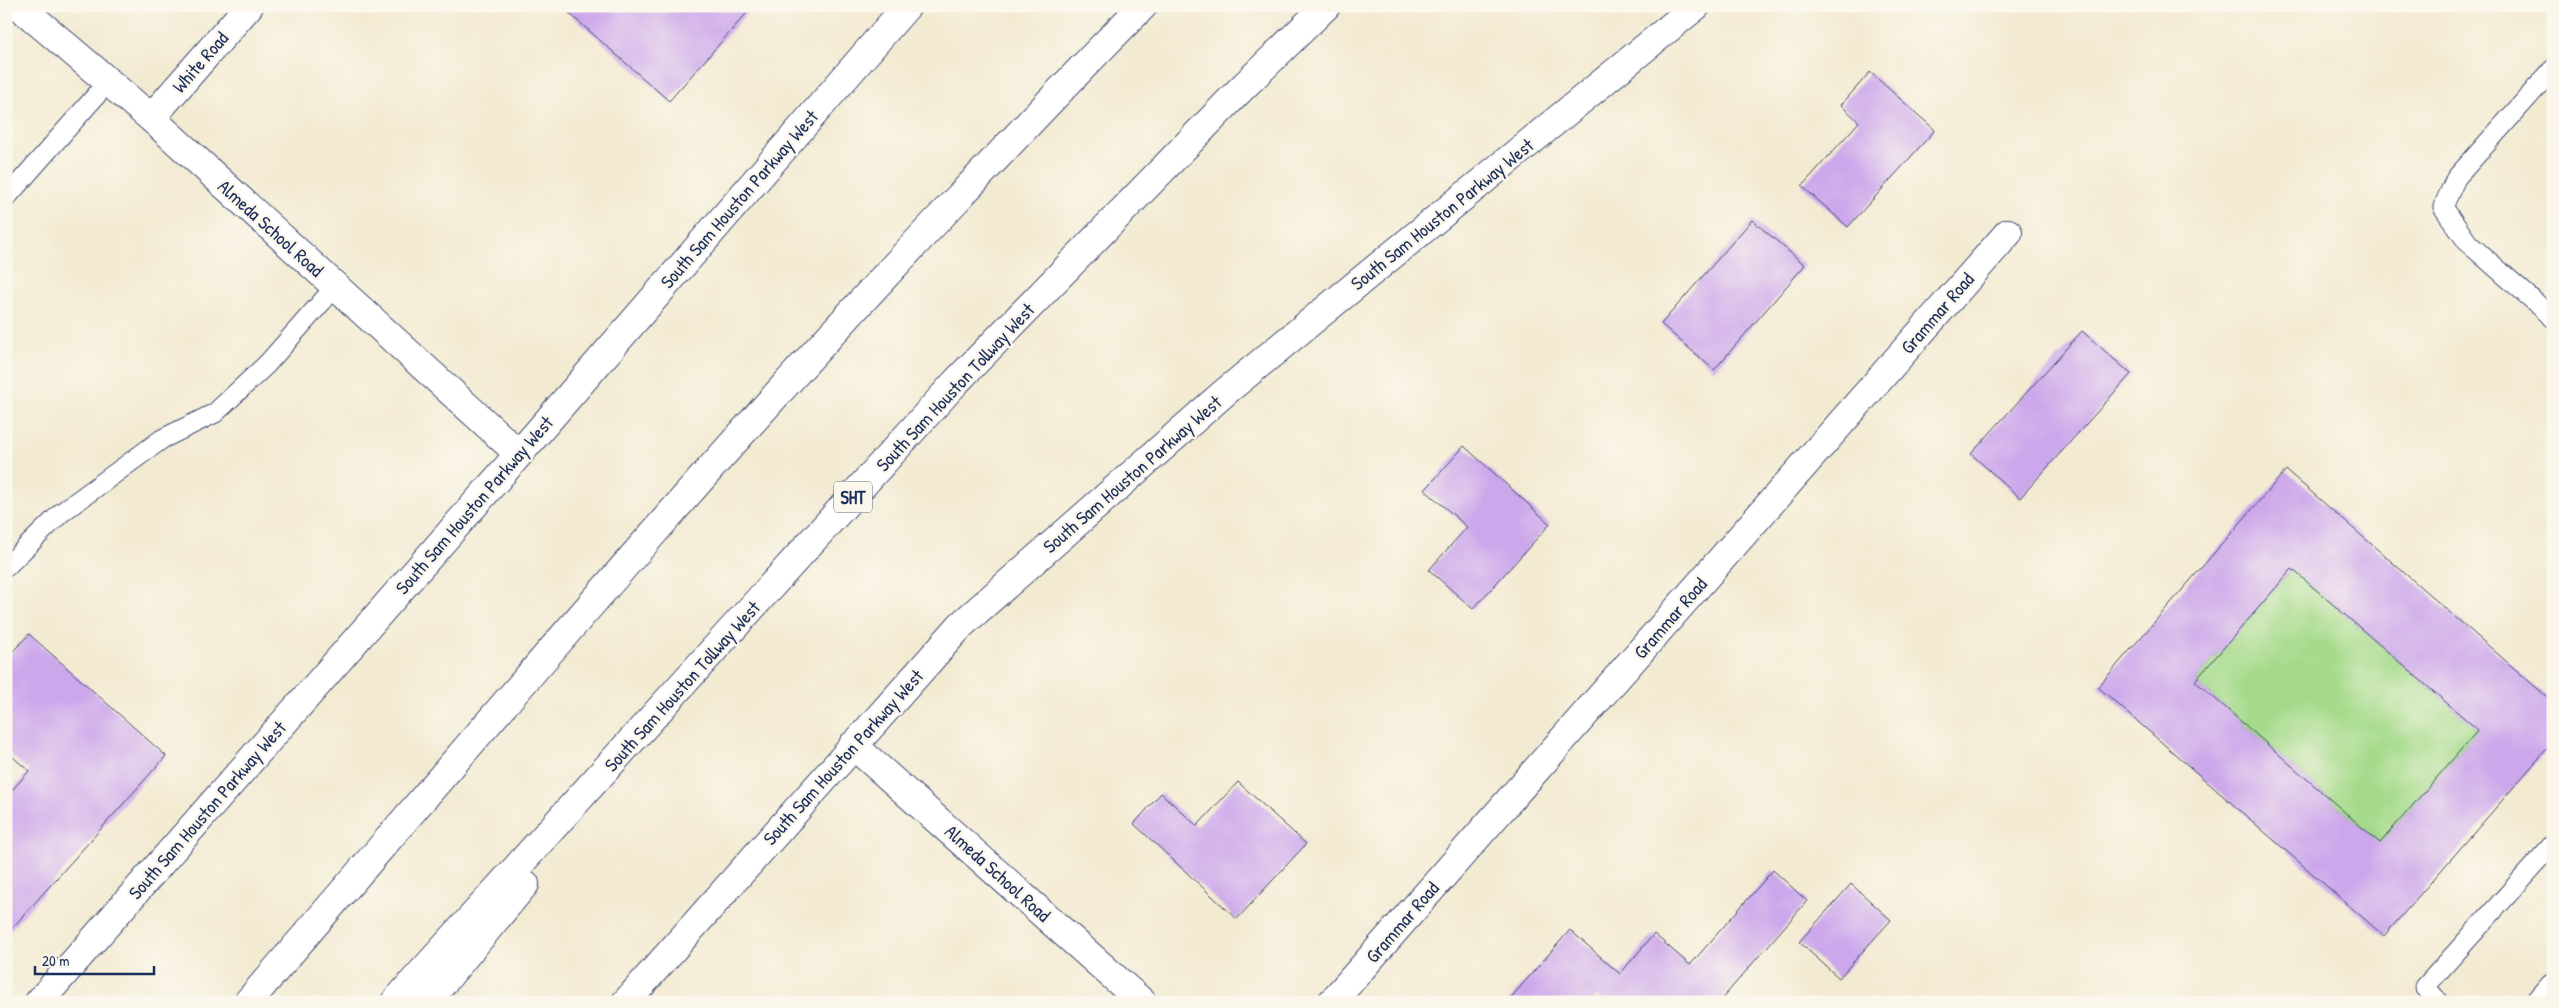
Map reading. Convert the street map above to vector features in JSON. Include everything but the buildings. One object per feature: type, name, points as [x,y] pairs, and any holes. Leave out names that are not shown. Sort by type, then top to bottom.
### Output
[{"type":"main road","name":"Almeda School Road","points":[[19,6],[150,118],[519,454]]},
{"type":"main road","name":"White Road","points":[[150,118],[249,6]]},
{"type":"main road","name":"South Sam Houston Parkway West","points":[[39,1002],[519,454],[907,6]]},
{"type":"main road","points":[[248,1002],[691,489],[892,268],[1092,57],[1144,6]]},
{"type":"main road","name":"South Sam Houston Tollway West","points":[[395,1002],[788,570],[955,383],[1240,90],[1326,6]]},
{"type":"main road","name":"South Sam Houston Parkway West","points":[[626,1002],[961,625],[1224,392],[1696,6]]},
{"type":"main road","name":"Grammar Road","points":[[1332,1002],[2008,233]]},
{"type":"main road","points":[[427,1002],[788,570]]},
{"type":"main road","name":"Almeda School Road","points":[[853,745],[1142,1002]]},
{"type":"main road","points":[[2541,1002],[2553,988]]},
{"type":"lane","points":[[2553,69],[2456,178],[2443,207],[2468,243],[2553,318]]},
{"type":"lane","points":[[6,198],[108,82]]},
{"type":"lane","points":[[6,567],[68,507],[162,439],[215,413],[267,364],[335,287]]},
{"type":"lane","points":[[2439,1002],[2424,987],[2553,844]]},
{"type":"green space","points":[[2292,569],[2478,730],[2380,843],[2195,681]]}]
